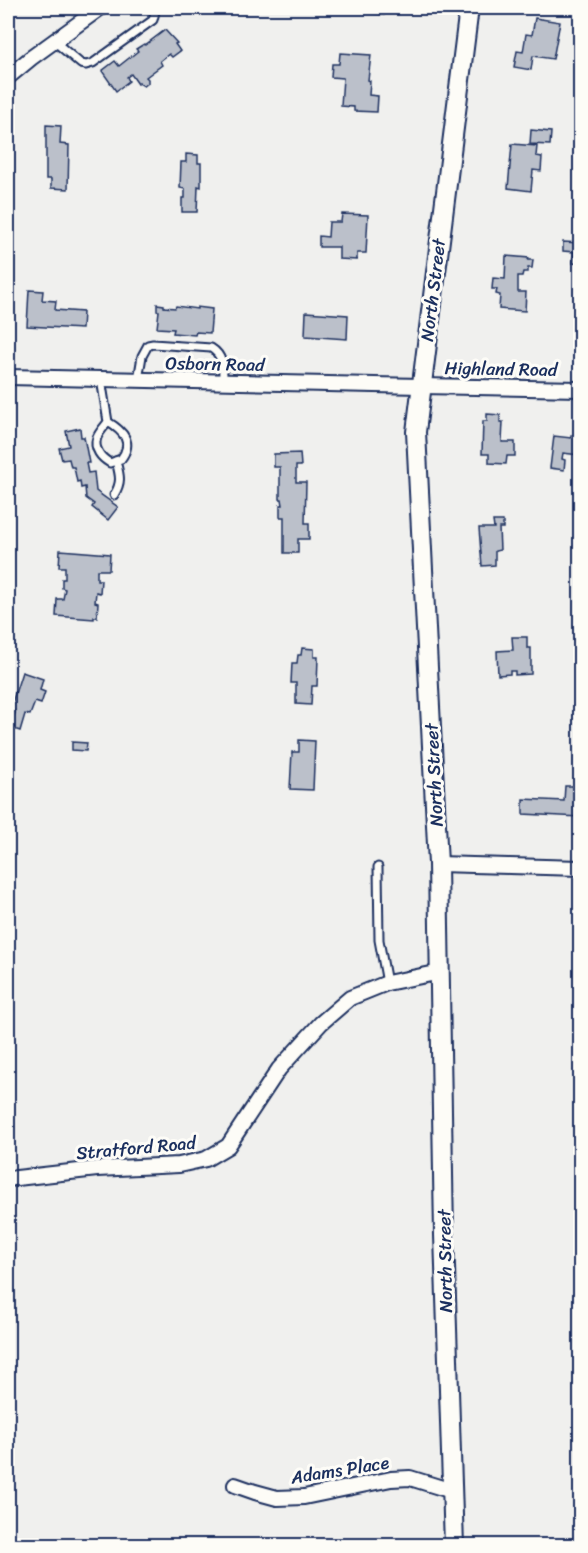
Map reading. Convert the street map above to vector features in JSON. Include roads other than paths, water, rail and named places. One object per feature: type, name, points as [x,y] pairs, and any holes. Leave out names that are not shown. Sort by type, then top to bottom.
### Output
[{"type":"main road","name":"North Street","points":[[454,1545],[444,1235],[438,864],[416,432],[469,8]]},
{"type":"street","points":[[8,77],[100,8]]},
{"type":"street","name":"Osborn Road","points":[[8,377],[421,386]]},
{"type":"street","name":"Highland Road","points":[[421,386],[580,389]]},
{"type":"street","points":[[438,864],[580,868]]},
{"type":"street","name":"Stratford Road","points":[[8,1179],[97,1169],[179,1165],[206,1159],[228,1146],[279,1069],[321,1023],[350,998],[387,982],[441,972]]},
{"type":"street","name":"Adams Place","points":[[235,1485],[277,1498],[304,1497],[391,1479],[410,1478],[452,1491]]},
{"type":"lane","points":[[54,41],[81,64],[93,63],[153,20],[156,8]]},
{"type":"lane","points":[[138,380],[142,356],[148,345],[153,344],[215,350],[222,361],[224,382]]},
{"type":"lane","points":[[101,379],[108,422]]},
{"type":"lane","points":[[108,422],[123,433],[127,450],[121,459],[110,463],[104,460],[95,442],[108,422]]},
{"type":"lane","points":[[114,495],[119,486],[120,474],[116,462]]},
{"type":"lane","points":[[378,867],[379,940],[387,982]]}]
